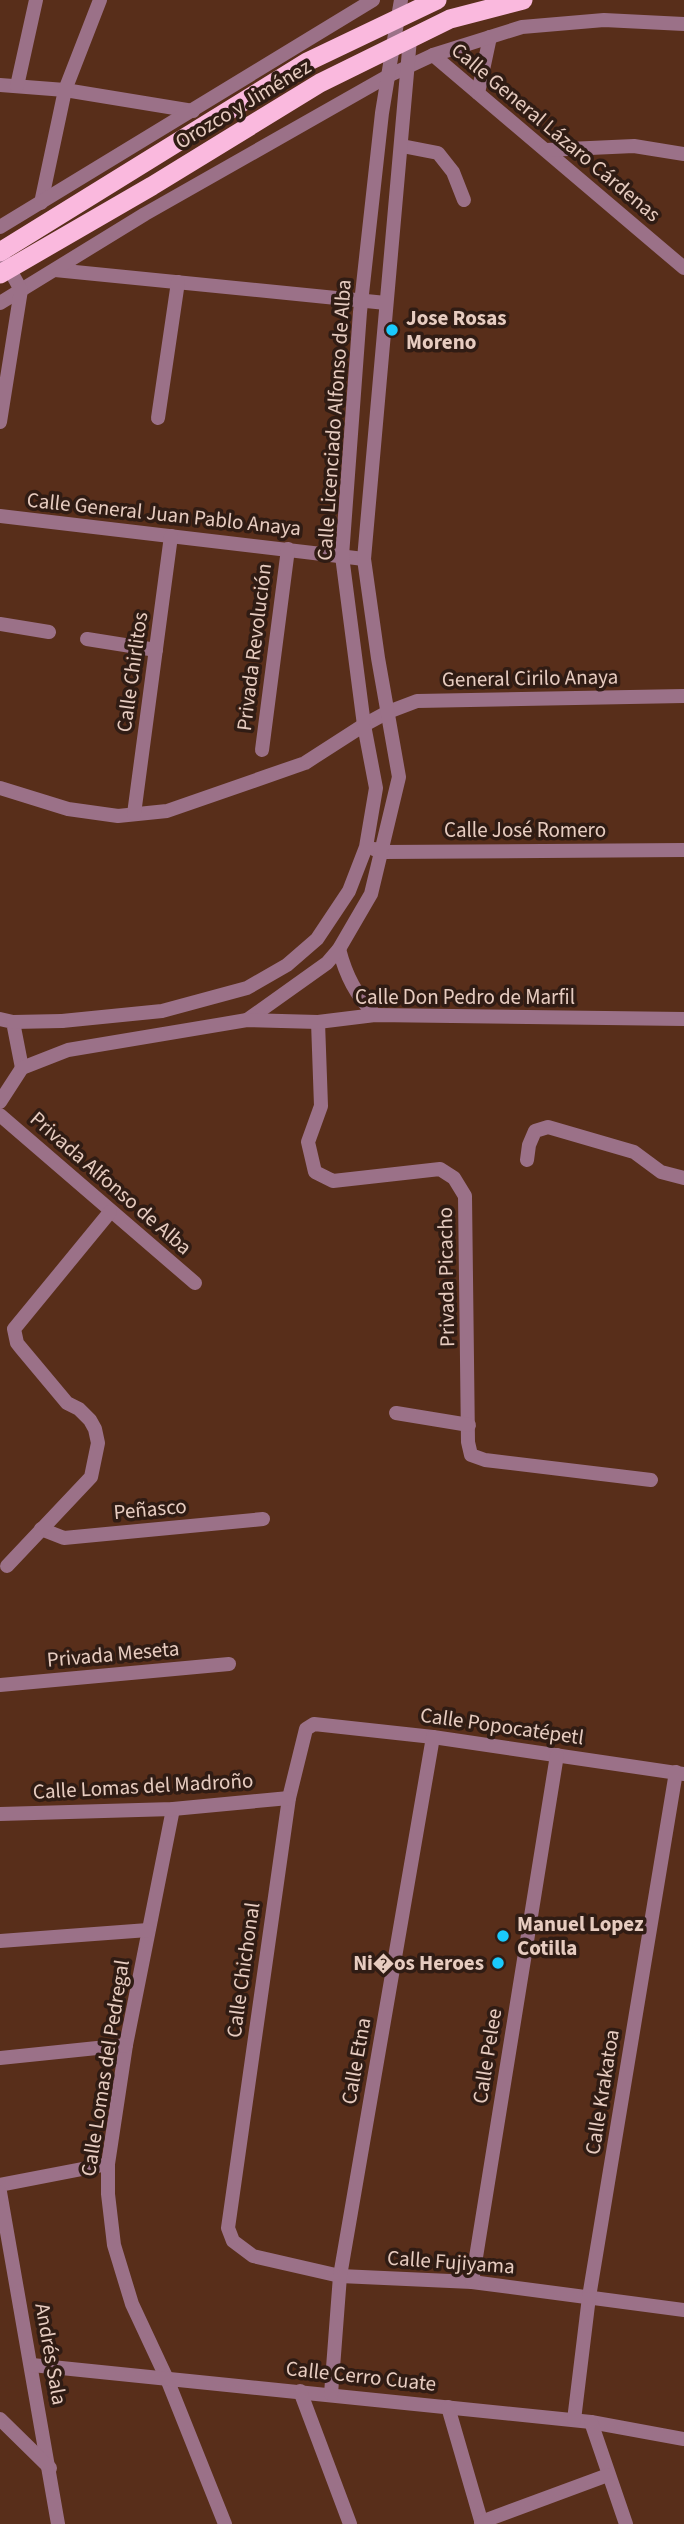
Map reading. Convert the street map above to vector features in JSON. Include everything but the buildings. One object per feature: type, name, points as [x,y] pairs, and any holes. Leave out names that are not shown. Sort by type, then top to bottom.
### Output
[{"type":"highway","name":"Orozco y Jiménez","points":[[2,262],[307,62],[407,7],[437,0]]},
{"type":"highway","name":"Orozco y Jiménez","points":[[2,262],[152,186],[320,83],[450,19],[523,0]]},
{"type":"street","points":[[17,86],[36,0]]},
{"type":"street","points":[[41,202],[65,90],[100,0]]},
{"type":"street","name":"Orozco y Jiménez","points":[[0,226],[373,0]]},
{"type":"street","points":[[402,43],[407,7]]},
{"type":"street","points":[[0,303],[145,214],[388,76],[433,55],[522,27],[604,20],[684,24]]},
{"type":"street","points":[[478,93],[490,37]]},
{"type":"street","name":"Calle Licenciado Alfonso de Alba","points":[[247,1020],[327,963],[339,949],[371,894],[399,777],[384,715],[365,559],[402,146],[407,69],[402,43]]},
{"type":"street","name":"Calle Licenciado Alfonso de Alba","points":[[7,1021],[62,1021],[162,1011],[247,988],[287,965],[317,939],[349,891],[366,847],[376,789],[364,725],[342,556],[362,300],[388,76],[402,43]]},
{"type":"street","name":"Calle General Lázaro Cárdenas","points":[[433,55],[684,268]]},
{"type":"street","points":[[0,85],[65,90],[193,111]]},
{"type":"street","points":[[402,146],[438,153],[453,172],[464,200]]},
{"type":"street","points":[[547,150],[634,146],[684,154]]},
{"type":"street","points":[[0,422],[21,290],[2,262]]},
{"type":"street","points":[[55,270],[386,303]]},
{"type":"street","points":[[158,418],[178,282]]},
{"type":"street","name":"Calle General Juan Pablo Anaya","points":[[0,516],[365,559]]},
{"type":"street","name":"Calle Chirlitos","points":[[134,814],[171,536]]},
{"type":"street","name":"Privada Revolución","points":[[262,750],[288,549]]},
{"type":"street","points":[[0,624],[49,632]]},
{"type":"street","points":[[87,639],[156,650]]},
{"type":"street","name":"General Cirilo Anaya","points":[[0,788],[68,809],[118,816],[167,811],[305,763],[364,725],[417,701],[684,695]]},
{"type":"street","name":"Calle José Romero","points":[[366,847],[383,852],[684,850]]},
{"type":"street","points":[[339,949],[345,972],[358,996],[375,1015]]},
{"type":"street","name":"Calle Don Pedro de Marfil","points":[[247,1020],[318,1022],[375,1015],[684,1019]]},
{"type":"street","points":[[0,1102],[22,1068],[68,1050],[247,1020]]},
{"type":"street","points":[[7,1021],[22,1068]]},
{"type":"street","name":"Privada Picacho","points":[[318,1022],[321,1106],[308,1142],[315,1172],[333,1181],[440,1169],[454,1178],[465,1196],[469,1452],[474,1457],[651,1480]]},
{"type":"street","name":"Privada Alfonso de Alba","points":[[0,1115],[195,1283]]},
{"type":"street","points":[[527,1160],[529,1144],[535,1131],[548,1127],[634,1153],[661,1172],[684,1178]]},
{"type":"street","points":[[6,1566],[91,1477],[99,1443],[90,1420],[68,1403],[21,1349],[14,1329],[110,1212]]},
{"type":"street","points":[[396,1413],[469,1425]]},
{"type":"street","name":"Peñasco","points":[[41,1529],[64,1538],[264,1519]]},
{"type":"street","name":"Privada Meseta","points":[[0,1685],[229,1664]]},
{"type":"street","name":"Calle Popocatépetl","points":[[314,1724],[433,1737],[680,1773]]},
{"type":"street","name":"Calle Chichonal","points":[[228,2228],[289,1798],[306,1729],[314,1724]]},
{"type":"street","name":"Calle Etna","points":[[331,2394],[341,2276],[433,1737]]},
{"type":"street","name":"Calle Pelee","points":[[472,2282],[557,1755]]},
{"type":"street","name":"Calle Krakatoa","points":[[574,2420],[589,2297],[680,1773]]},
{"type":"street","name":"Calle Lomas del Madroño","points":[[0,1814],[173,1809],[289,1798]]},
{"type":"street","name":"Calle Lomas del Pedregal","points":[[173,1809],[125,2045],[108,2164],[108,2193],[114,2245],[132,2304],[167,2379],[225,2524]]},
{"type":"street","points":[[0,1941],[148,1930]]},
{"type":"street","points":[[0,2058],[125,2045]]},
{"type":"street","points":[[0,2185],[108,2164]]},
{"type":"street","name":"Andrés Sala","points":[[0,2192],[58,2524]]},
{"type":"street","name":"Calle Fujiyama","points":[[228,2228],[233,2241],[253,2256],[341,2276],[472,2282],[684,2311]]},
{"type":"street","name":"Calle Cerro Cuate","points":[[32,2365],[574,2420],[684,2438]]},
{"type":"street","points":[[300,2391],[350,2524]]},
{"type":"street","points":[[448,2407],[481,2523],[608,2474]]},
{"type":"street","points":[[0,2419],[50,2469]]},
{"type":"street","points":[[591,2422],[626,2524]]},
{"type":"place","name":"Jose Rosas Moreno","points":[[392,330]]},
{"type":"place","name":"Manuel Lopez Cotilla","points":[[503,1936]]},
{"type":"place","name":"Ni�os Heroes","points":[[498,1963]]}]
